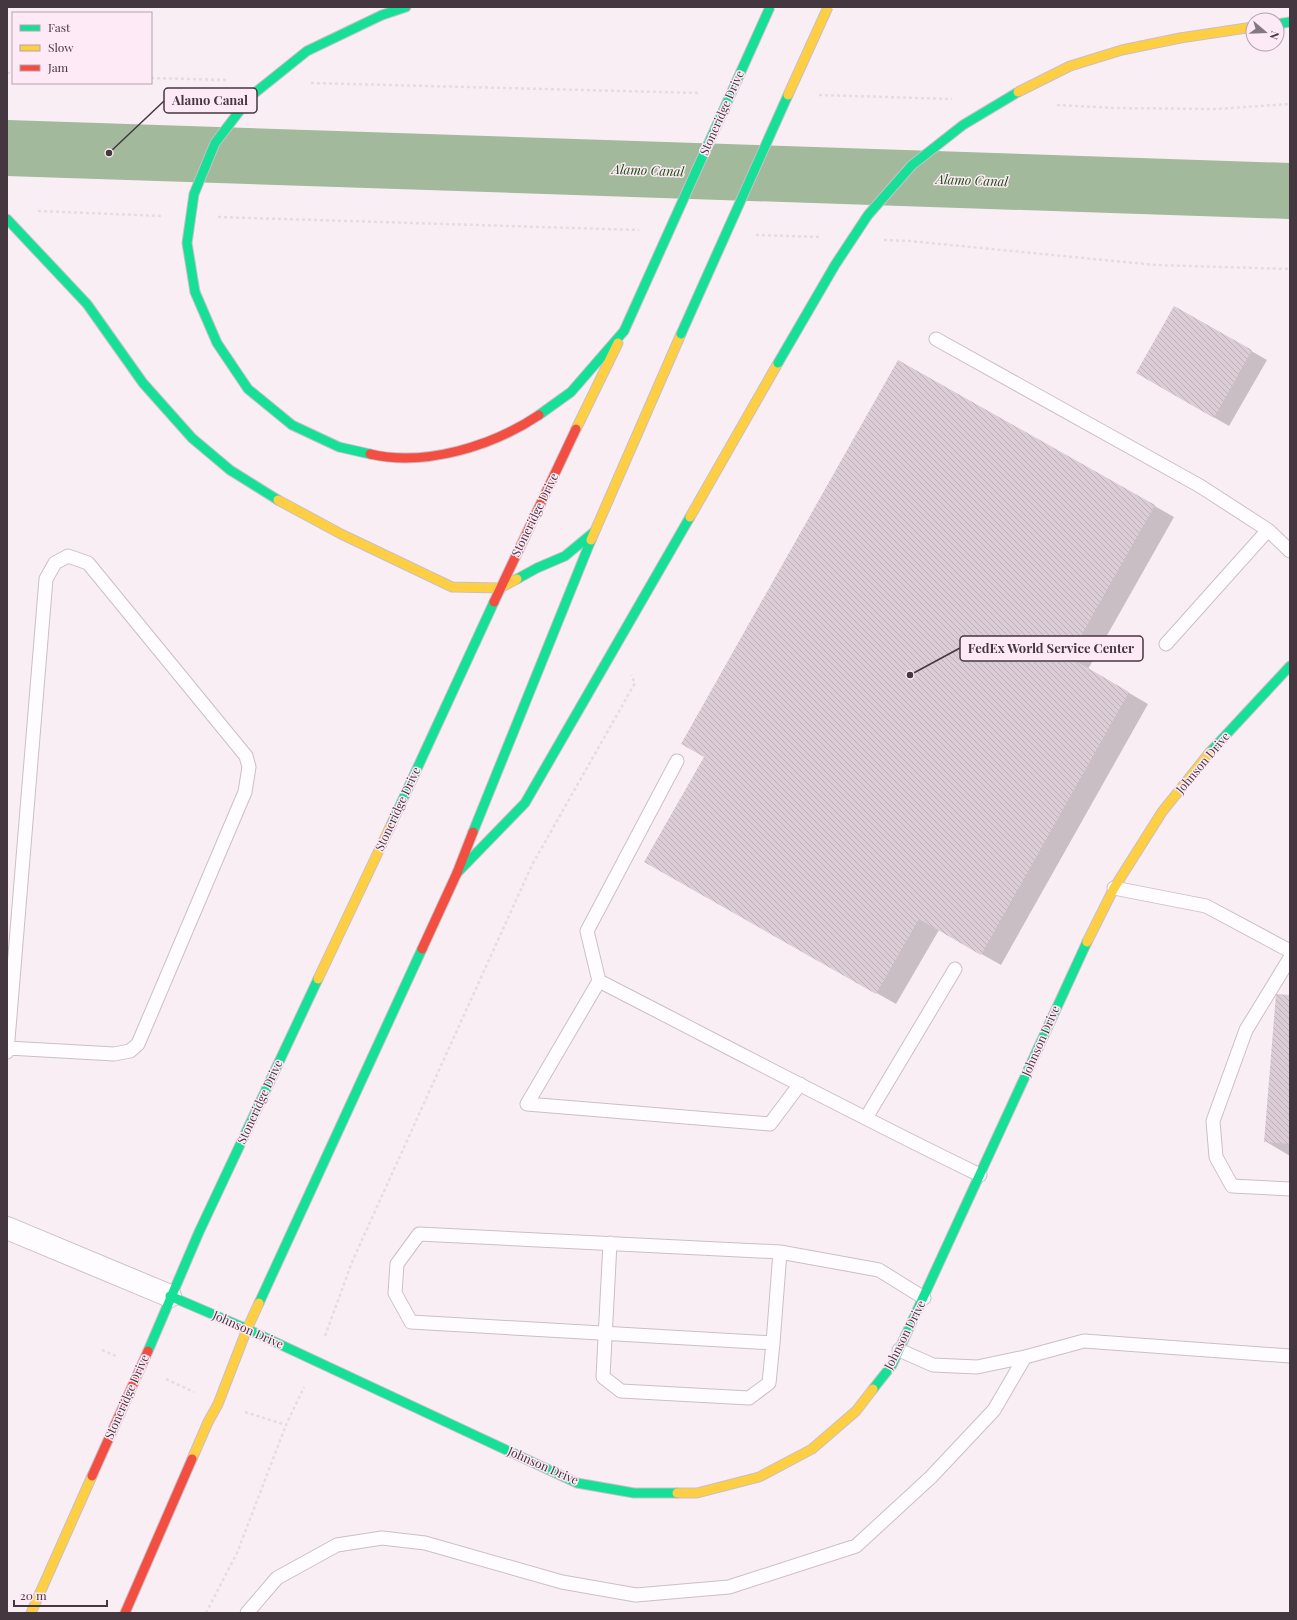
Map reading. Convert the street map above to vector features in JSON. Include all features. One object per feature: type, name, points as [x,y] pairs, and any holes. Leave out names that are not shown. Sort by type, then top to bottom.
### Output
[{"type":"main road","points":[[406,7],[382,15],[307,51],[251,96],[215,143],[194,194],[187,243],[195,292],[217,343],[248,389],[292,425],[339,447],[387,458],[435,456],[475,446],[528,422],[571,392],[624,331]]},
{"type":"main road","name":"Stoneridge Drive","points":[[31,1613],[141,1367],[170,1296],[202,1225],[374,861],[500,588],[624,331],[770,7]]},
{"type":"main road","points":[[125,1613],[208,1422],[218,1404],[247,1329],[457,873],[594,532],[680,334],[828,7]]},
{"type":"main road","points":[[457,873],[525,803],[835,265],[868,215],[912,165],[964,124],[1018,92],[1070,66],[1122,50],[1180,38],[1245,28]]},
{"type":"main road","points":[[7,218],[87,304],[143,383],[192,438],[230,470],[284,504],[341,534],[452,587],[500,588],[537,568],[565,556],[594,532]]},
{"type":"main road","name":"Johnson Drive","points":[[170,1296],[247,1329],[577,1483],[634,1493],[697,1493],[759,1477],[812,1449],[856,1411],[892,1365],[924,1298],[1073,969],[1114,888],[1162,812],[1219,741],[1290,666]]},
{"type":"street","name":"Johnson Drive","points":[[7,1228],[170,1296]]},
{"type":"lane","points":[[936,339],[1200,486],[1268,530],[1290,551]]},
{"type":"lane","points":[[1166,644],[1268,530]]},
{"type":"lane","points":[[68,556],[88,563],[246,756],[249,767],[245,792],[138,1044],[130,1051],[114,1054],[8,1050],[46,579],[55,563],[68,556]]},
{"type":"lane","points":[[678,761],[587,931],[599,981],[528,1104],[770,1124],[800,1084]]},
{"type":"lane","points":[[1114,888],[1206,906],[1290,951]]},
{"type":"lane","points":[[1290,958],[1246,1030],[1213,1121],[1216,1158],[1232,1186],[1290,1189]]},
{"type":"lane","points":[[866,1118],[955,969]]},
{"type":"lane","points":[[599,981],[980,1175]]},
{"type":"lane","points":[[773,1343],[411,1322],[395,1293],[397,1264],[419,1234],[780,1252],[879,1270],[924,1298]]},
{"type":"lane","points":[[610,1243],[603,1377],[621,1391],[749,1398],[770,1383],[780,1252]]},
{"type":"lane","points":[[899,1350],[933,1365],[977,1366],[1025,1357],[1084,1341],[1290,1356]]},
{"type":"lane","points":[[247,1613],[278,1578],[337,1545],[382,1538],[425,1543],[562,1582],[636,1595],[729,1588],[856,1546],[931,1477],[994,1410],[1025,1357]]},
{"type":"path","points":[[341,1296],[352,1262],[532,865],[635,683],[629,671]]},
{"type":"path","points":[[206,1613],[238,1553],[286,1425]]},
{"type":"building","points":[[1174,306],[1252,350],[1214,418],[1136,373]]},
{"type":"building","points":[[898,360],[1155,505],[1069,657],[1129,692],[981,955],[919,919],[876,994],[644,862],[704,757],[681,744]]},
{"type":"building","points":[[1276,994],[1290,995],[1290,1144],[1264,1142]]},
{"type":"waterway","name":"Alamo Canal","points":[[7,148],[1290,191]]},
{"type":"traffic: fast","points":[[382,15],[406,7]]},
{"type":"traffic: fast","points":[[624,331],[770,7]]},
{"type":"traffic: fast","points":[[195,292],[187,243],[194,194],[215,143],[251,96],[307,51],[382,15]]},
{"type":"traffic: fast","points":[[1285,23],[1290,22]]},
{"type":"traffic: fast","points":[[778,363],[835,265],[868,215],[912,165],[963,125],[1018,92]]},
{"type":"traffic: fast","points":[[681,334],[788,95]]},
{"type":"traffic: fast","points":[[7,219],[87,304],[143,383],[192,438],[230,470],[278,500]]},
{"type":"traffic: fast","points":[[195,292],[217,343],[248,389],[292,425],[339,447],[370,454]]},
{"type":"traffic: fast","points":[[539,415],[571,392],[624,331]]},
{"type":"traffic: fast","points":[[457,873],[525,803],[690,517]]},
{"type":"traffic: fast","points":[[517,579],[537,568],[565,556],[594,532]]},
{"type":"traffic: fast","points":[[473,832],[591,540]]},
{"type":"traffic: fast","points":[[391,825],[494,602]]},
{"type":"traffic: fast","points":[[1210,752],[1290,666]]},
{"type":"traffic: fast","points":[[873,1389],[892,1365],[1087,942]]},
{"type":"traffic: fast","points":[[259,1303],[422,949]]},
{"type":"traffic: fast","points":[[148,1351],[199,1232],[318,979]]},
{"type":"traffic: fast","points":[[170,1296],[247,1329],[577,1483],[634,1493],[677,1493]]},
{"type":"traffic: slow","points":[[788,95],[828,7]]},
{"type":"traffic: slow","points":[[1180,38],[1245,28]]},
{"type":"traffic: slow","points":[[1018,92],[1070,66],[1122,50],[1180,38]]},
{"type":"traffic: slow","points":[[591,540],[681,334]]},
{"type":"traffic: slow","points":[[576,429],[618,343]]},
{"type":"traffic: slow","points":[[690,517],[778,363]]},
{"type":"traffic: slow","points":[[278,500],[341,534],[452,587],[500,588],[517,579]]},
{"type":"traffic: slow","points":[[1087,942],[1114,888],[1162,812],[1210,752]]},
{"type":"traffic: slow","points":[[318,979],[391,825]]},
{"type":"traffic: slow","points":[[192,1459],[208,1422],[218,1404],[247,1329],[259,1303]]},
{"type":"traffic: slow","points":[[677,1493],[697,1493],[759,1477],[812,1449],[856,1411],[873,1389]]},
{"type":"traffic: slow","points":[[31,1613],[92,1476]]},
{"type":"traffic: jam","points":[[370,454],[413,458],[436,456],[458,451],[501,436],[539,415]]},
{"type":"traffic: jam","points":[[494,602],[576,429]]},
{"type":"traffic: jam","points":[[422,949],[457,873],[473,832]]},
{"type":"traffic: jam","points":[[92,1476],[148,1351]]},
{"type":"traffic: jam","points":[[125,1613],[192,1459]]},
{"type":"place","name":"Alamo Canal","points":[[109,153]]},
{"type":"place","name":"FedEx World Service Center","points":[[910,675]]}]
